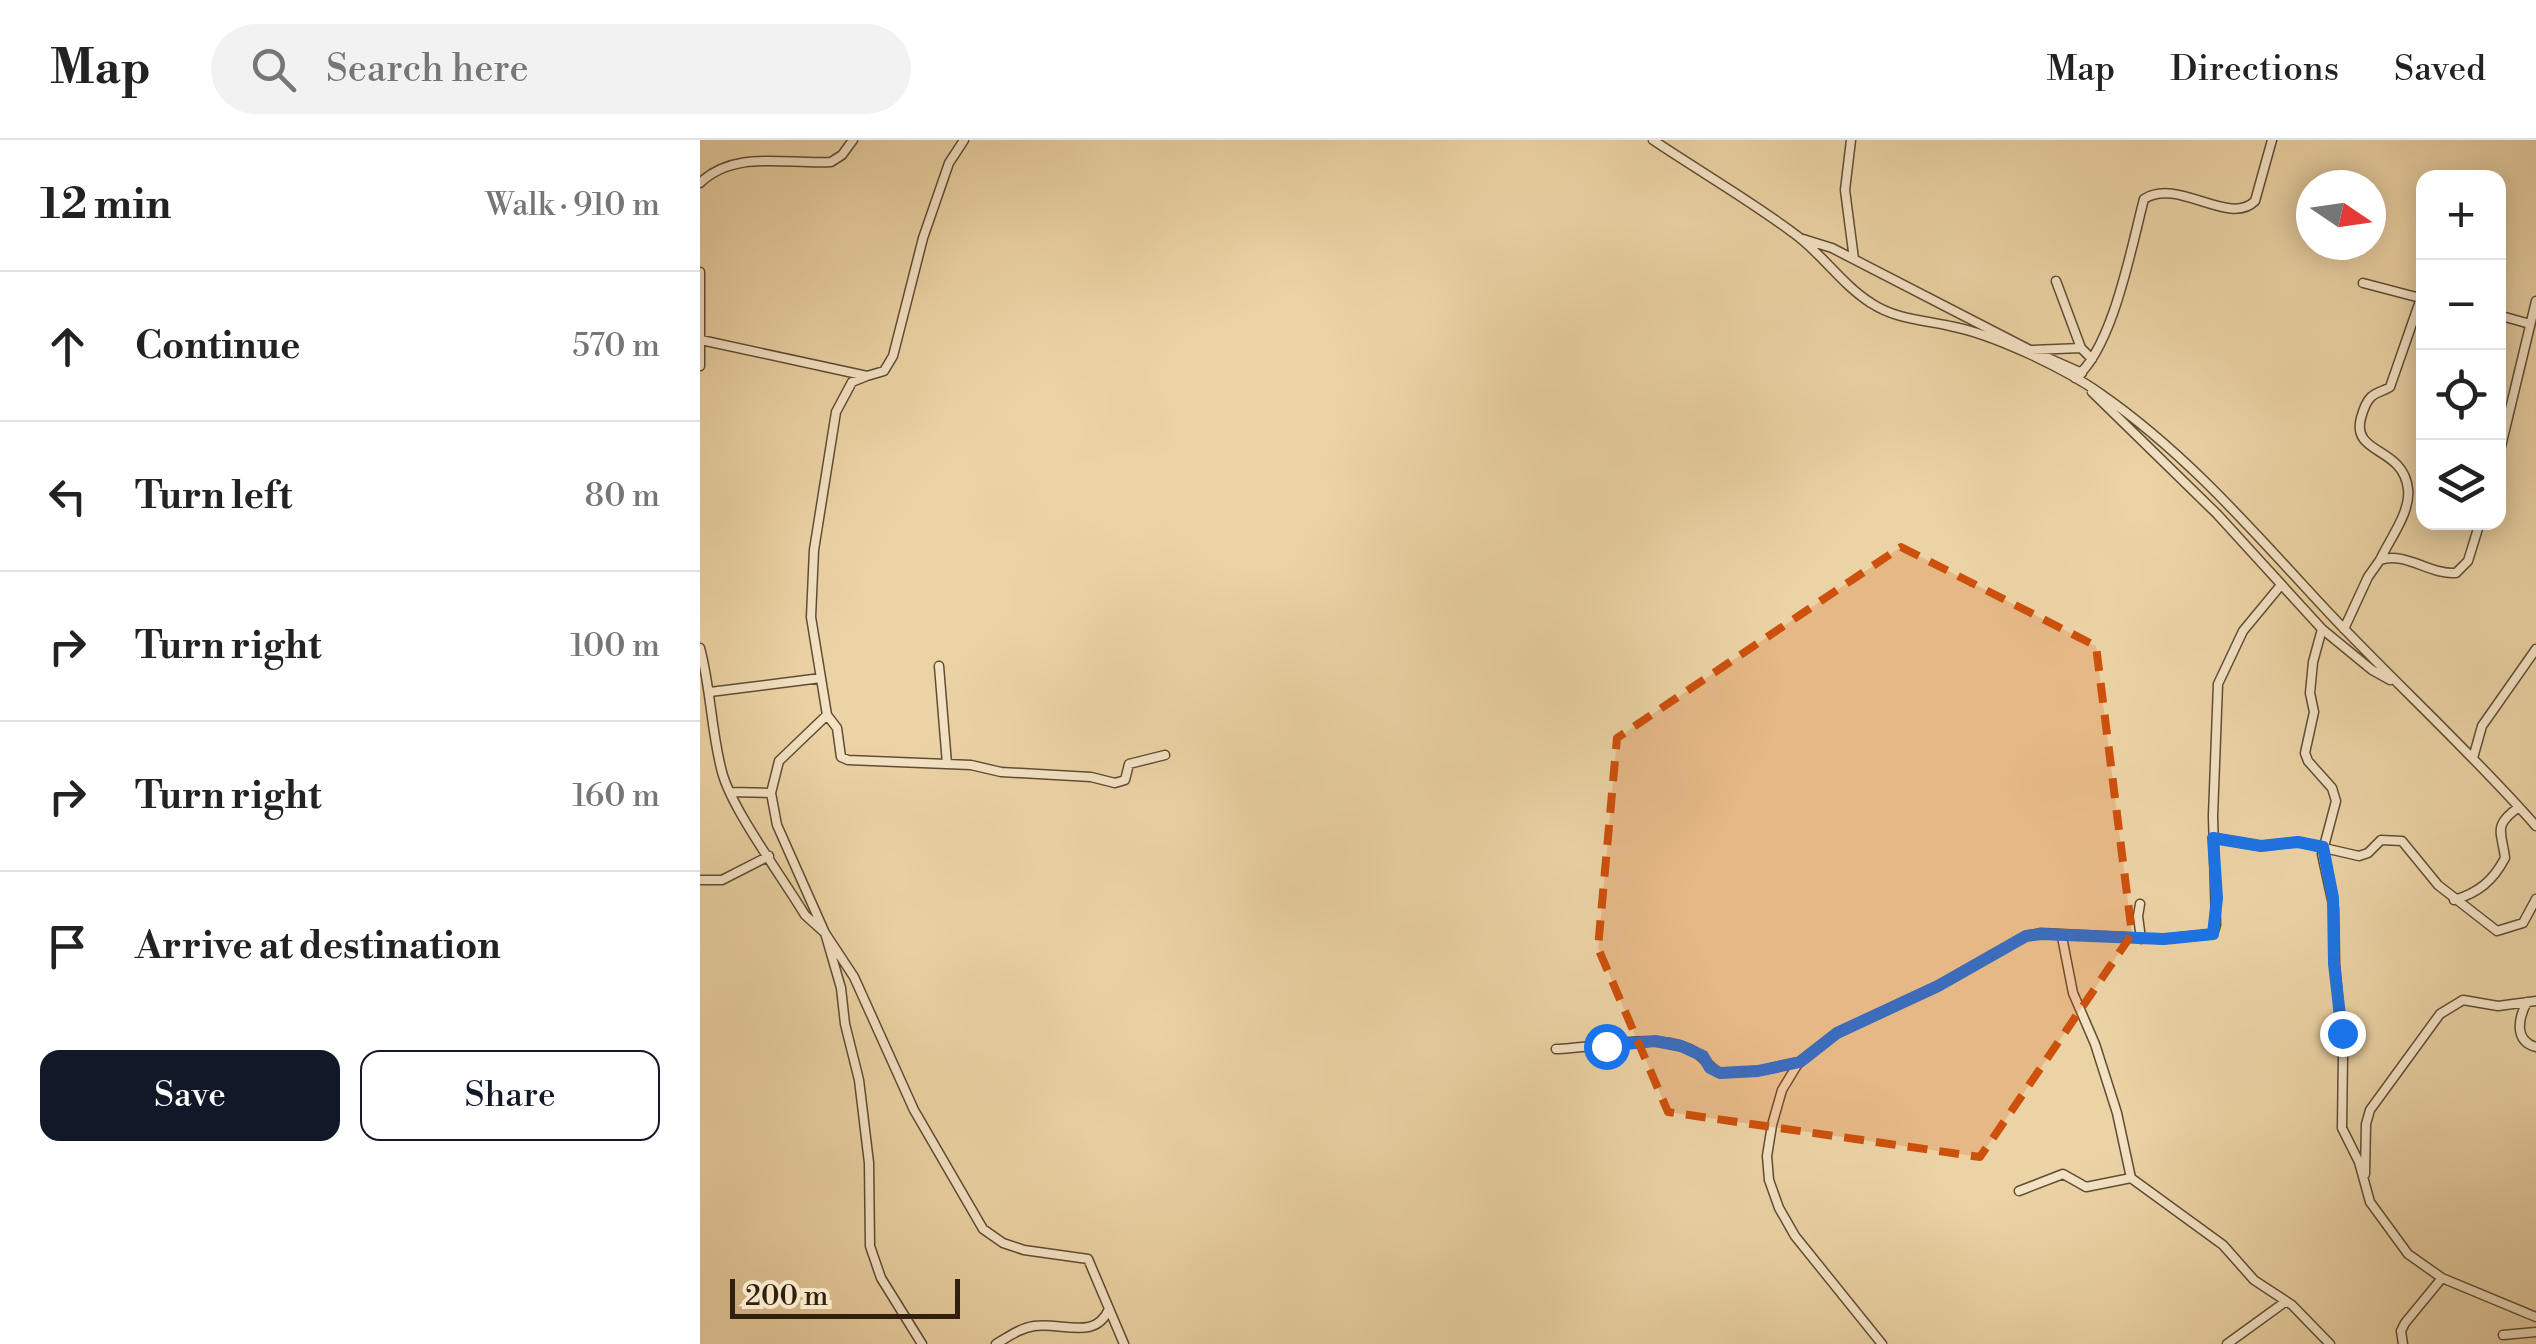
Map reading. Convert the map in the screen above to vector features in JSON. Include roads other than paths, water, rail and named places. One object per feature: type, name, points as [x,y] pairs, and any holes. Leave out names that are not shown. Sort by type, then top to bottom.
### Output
[{"type":"street","points":[[700,183],[708,175],[750,160],[832,162],[853,140]]},
{"type":"street","points":[[964,140],[949,163],[923,238],[891,362],[884,371],[852,382],[836,412],[819,510],[810,599],[827,716],[837,728],[844,759],[947,764],[1121,782],[1129,764],[1165,755]]},
{"type":"street","points":[[1653,140],[1800,238],[1871,304],[2026,352],[2081,348]]},
{"type":"street","points":[[1851,140],[1844,190],[1854,259]]},
{"type":"street","points":[[2079,376],[2092,359],[2129,269],[2144,199],[2160,192],[2235,208],[2250,207],[2272,140]]},
{"type":"street","points":[[1800,238],[1822,243],[2026,352],[2079,376],[2103,405],[2202,499],[2322,630],[2372,670],[2394,682]]},
{"type":"street","points":[[700,272],[700,366]]},
{"type":"street","points":[[2056,282],[2081,348],[2092,359]]},
{"type":"street","points":[[2363,283],[2416,297]]},
{"type":"street","points":[[2503,440],[2536,300]]},
{"type":"street","points":[[2344,629],[2407,504],[2408,486],[2394,459],[2366,443],[2359,425],[2367,401],[2390,386],[2416,315]]},
{"type":"street","points":[[2506,318],[2530,324]]},
{"type":"street","points":[[701,340],[867,376]]},
{"type":"street","points":[[2088,385],[2168,444],[2230,503],[2394,682],[2474,758],[2536,826]]},
{"type":"street","points":[[2380,560],[2398,558],[2456,574],[2468,561],[2478,530]]},
{"type":"street","points":[[1882,1344],[1795,1236],[1779,1208],[1769,1180],[1767,1156],[1782,1090],[1800,1062],[1837,1033],[1938,986],[2016,939],[2041,934],[2141,938],[2213,934],[2217,898],[2213,838],[2218,684],[2244,632],[2281,585]]},
{"type":"street","points":[[2322,630],[2312,672],[2310,694],[2314,712],[2305,757],[2335,794],[2334,814],[2323,847],[2334,908],[2334,964],[2343,1054],[2342,1128],[2359,1162],[2370,1202],[2398,1244],[2421,1266],[2442,1278],[2536,1317]]},
{"type":"street","points":[[700,648],[722,774],[805,915],[825,932],[841,988],[859,1080],[869,1163],[870,1246],[882,1278],[922,1344]]},
{"type":"street","points":[[2474,758],[2482,726],[2536,650]]},
{"type":"street","points":[[939,666],[947,764]]},
{"type":"street","points":[[710,692],[820,678]]},
{"type":"street","points":[[827,716],[779,761],[771,793],[776,824],[825,932],[854,977],[914,1110],[983,1228],[1003,1244],[1088,1259],[1124,1344]]},
{"type":"street","points":[[731,792],[771,793]]},
{"type":"street","points":[[2454,900],[2476,893],[2498,871],[2505,858],[2499,830],[2507,816],[2519,807]]},
{"type":"street","points":[[2213,838],[2261,846],[2298,842],[2358,856],[2381,840],[2402,841],[2454,900],[2481,922],[2503,931],[2524,923],[2536,899]]},
{"type":"street","points":[[700,880],[722,880],[769,856]]},
{"type":"street","points":[[2140,904],[2141,938]]},
{"type":"street","points":[[2062,937],[2073,993],[2095,1044],[2117,1113],[2131,1178],[2210,1235],[2254,1280],[2285,1302],[2330,1344]]},
{"type":"street","points":[[2364,1182],[2370,1110],[2440,1014],[2463,1000],[2498,1006],[2532,1001]]},
{"type":"street","points":[[2532,1001],[2522,1011],[2520,1034],[2536,1048]]},
{"type":"street","points":[[1556,1049],[1668,1043],[1692,1049],[1720,1073],[1758,1071],[1800,1062]]},
{"type":"street","points":[[2019,1191],[2063,1174],[2086,1187],[2131,1178]]},
{"type":"street","points":[[2402,1344],[2401,1331],[2442,1278]]},
{"type":"street","points":[[2227,1344],[2285,1302]]},
{"type":"street","points":[[996,1344],[1028,1327],[1095,1327],[1109,1309]]},
{"type":"street","points":[[2502,1335],[2536,1332]]}]
